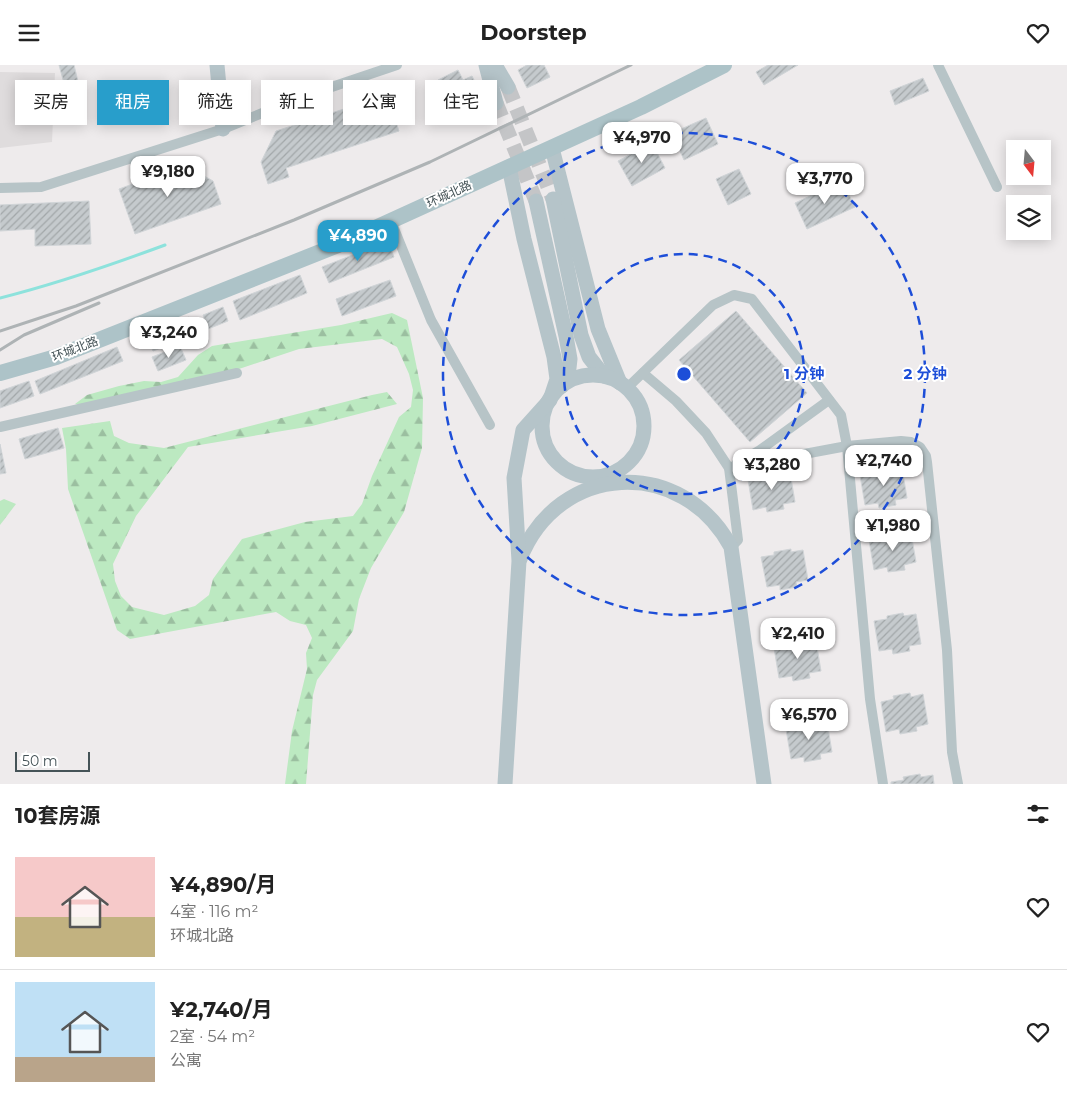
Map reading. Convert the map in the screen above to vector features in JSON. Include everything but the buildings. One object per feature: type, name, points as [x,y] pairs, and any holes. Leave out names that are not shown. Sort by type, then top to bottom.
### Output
[{"type":"main road","name":"环城北路","points":[[0,373],[56,357],[338,245],[641,107],[724,65]]},
{"type":"street","points":[[217,65],[223,129]]},
{"type":"street","points":[[0,188],[41,187],[223,129],[300,98],[397,65]]},
{"type":"street","points":[[486,65],[490,80]]},
{"type":"street","points":[[495,65],[508,87]]},
{"type":"street","points":[[938,65],[997,187]]},
{"type":"street","points":[[552,148],[598,329],[624,385],[642,410],[644,427],[641,445],[632,460],[604,485]]},
{"type":"street","points":[[508,167],[554,357],[557,379],[544,416],[543,434],[545,442],[554,458],[567,469],[604,485]]},
{"type":"street","points":[[553,199],[581,335],[589,357],[604,377]]},
{"type":"street","points":[[505,784],[519,561],[514,478],[523,430],[562,386],[569,368],[570,359],[536,201]]},
{"type":"street","points":[[391,221],[431,320],[490,425]]},
{"type":"street","points":[[624,385],[643,373],[713,305],[734,295],[752,299],[842,415],[847,446],[870,699],[883,784]]},
{"type":"street","points":[[0,427],[237,373]]},
{"type":"street","points":[[643,373],[676,401],[706,433],[729,468],[738,539],[732,547]]},
{"type":"street","points":[[562,386],[577,378],[586,376],[604,377],[624,385]]},
{"type":"street","points":[[729,468],[760,450],[830,400]]},
{"type":"street","points":[[729,468],[847,446],[906,441],[920,447],[926,456],[947,650],[952,752],[958,784]]},
{"type":"street","points":[[575,473],[583,476],[601,476],[610,474],[625,466]]},
{"type":"street","points":[[519,561],[537,528],[554,510],[574,495],[604,485],[635,482],[671,490],[693,502],[711,517],[732,547],[764,784]]},
{"type":"shaded area","points":[[0,72],[55,73],[55,80],[15,80],[15,125],[53,125],[52,142],[0,148]]},
{"type":"green space","points":[[392,313],[407,320],[423,398],[422,448],[404,512],[371,568],[359,599],[353,631],[317,680],[313,695],[306,784],[285,784],[292,731],[307,669],[306,653],[312,638],[306,625],[290,621],[276,612],[130,639],[117,630],[68,489],[66,449],[62,428],[110,421],[114,436],[129,443],[164,448],[387,392],[397,404],[312,426],[188,447],[136,516],[113,564],[115,581],[121,596],[132,607],[164,615],[195,606],[209,595],[213,579],[242,539],[305,522],[353,516],[362,504],[372,476],[399,417],[411,407],[413,390],[409,374],[397,347],[382,339],[299,349],[236,370],[82,405],[75,404],[87,395],[119,386],[144,381],[161,382],[178,377],[198,355],[212,346],[341,325]]},
{"type":"green space","points":[[4,499],[16,504],[0,525],[0,501]]},
{"type":"waterway","points":[[0,298],[83,274],[165,245]]},
{"type":"tunnel","points":[[508,87],[553,199]]},
{"type":"tunnel","points":[[497,105],[536,201]]},
{"type":"railway","points":[[0,331],[76,306],[294,220],[430,162],[631,65]]},
{"type":"railway","points":[[0,350],[24,335],[99,303]]}]
